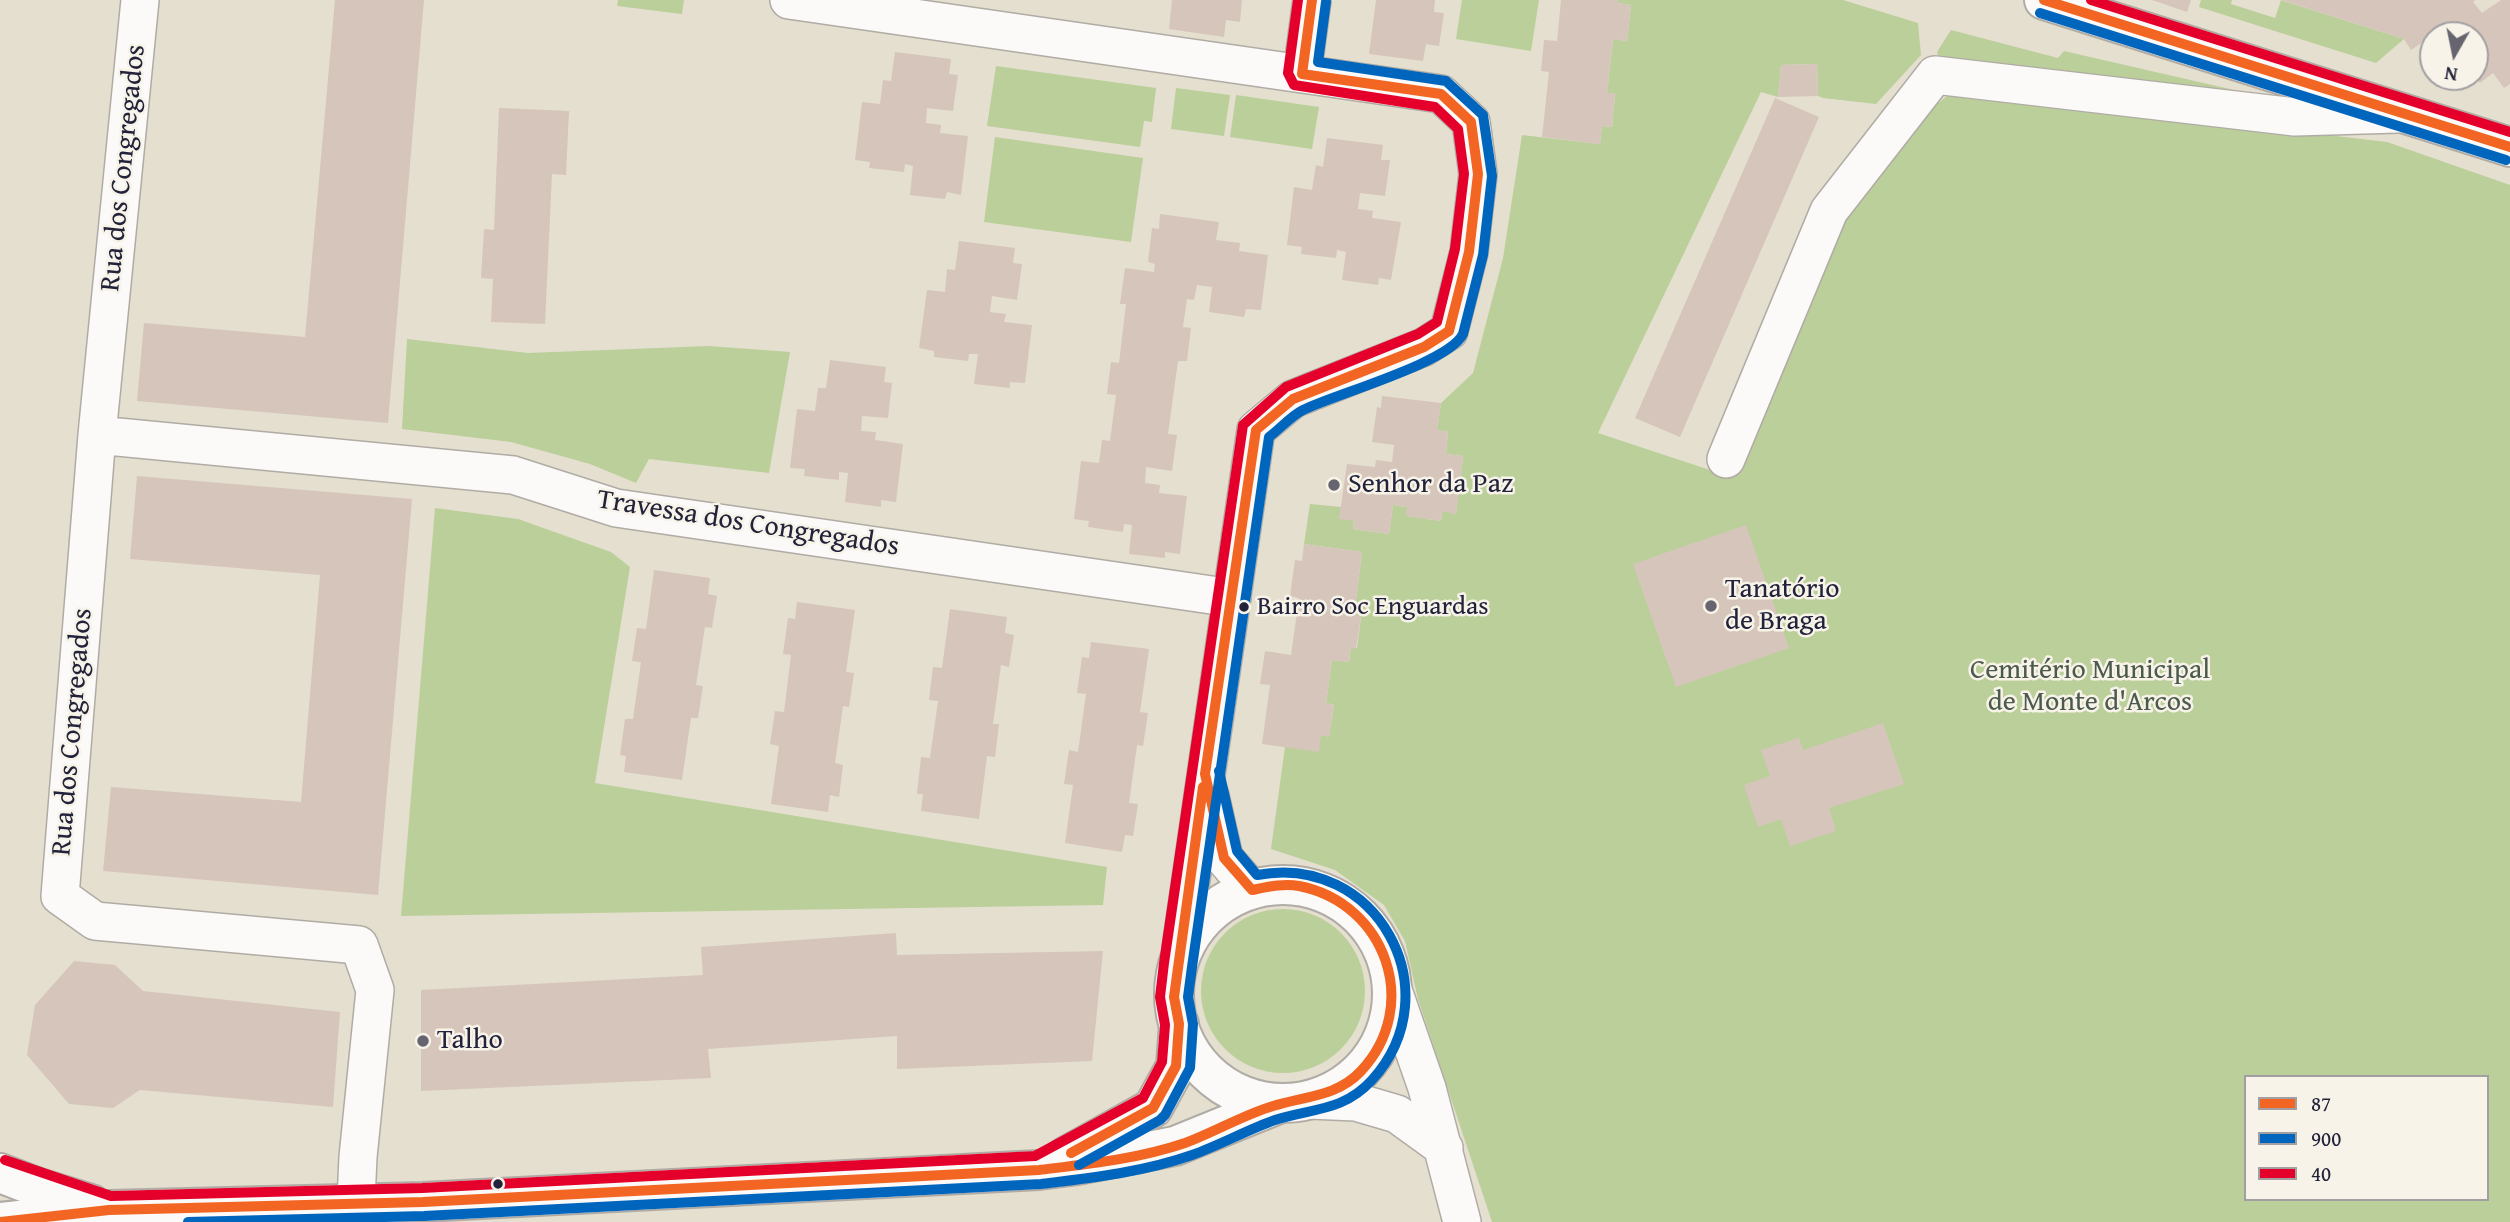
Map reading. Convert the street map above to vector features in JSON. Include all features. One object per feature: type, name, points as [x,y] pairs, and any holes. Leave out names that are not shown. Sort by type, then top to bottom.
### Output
[{"type":"street","name":"Rua dos Congregados","points":[[140,0],[97,435],[60,896],[95,921],[359,945],[375,990],[355,1213]]},
{"type":"street","points":[[789,0],[1441,94],[1471,122],[1478,174],[1469,252],[1449,331],[1412,352],[1293,399],[1256,430],[1174,997],[1179,1024],[1189,1048],[1204,1068],[1223,1085],[1246,1096],[1292,1102],[1356,1102],[1397,1114],[1444,1148]]},
{"type":"street","points":[[1302,74],[1312,0]]},
{"type":"street","points":[[2044,0],[2510,147]]},
{"type":"street","points":[[1726,459],[1829,211],[1935,75],[2295,117],[2405,114]]},
{"type":"street","name":"Travessa dos Congregados","points":[[97,435],[513,475],[615,508],[1232,598]]},
{"type":"street","points":[[1205,775],[1224,858],[1252,890]]},
{"type":"street","points":[[1181,948],[1208,915],[1227,901],[1252,890],[1273,886],[1298,886],[1323,893],[1345,904],[1364,921],[1379,942],[1389,965],[1393,990],[1427,1088],[1462,1222]]},
{"type":"street","points":[[1,1222],[109,1216],[355,1213],[575,1196],[1038,1170],[1078,1165],[1175,1146],[1292,1102],[1336,1089],[1360,1071],[1379,1047],[1390,1020],[1393,990]]},
{"type":"street","points":[[1038,1170],[1153,1108],[1176,1066],[1179,1024]]},
{"type":"street","points":[[0,1173],[109,1216]]},
{"type":"green space","points":[[618,0],[684,0],[682,14],[617,6]]},
{"type":"green space","points":[[1462,0],[1539,0],[1531,51],[1456,39]]},
{"type":"green space","name":"Cemitério Municipal de Monte d'Arcos","points":[[1618,0],[1843,0],[1918,23],[1921,55],[1876,104],[1818,96],[1817,64],[1781,65],[1778,97],[1761,92],[1598,433],[1728,476],[1839,216],[1893,140],[1958,87],[2029,100],[2387,142],[2510,185],[2510,1222],[1492,1222],[1418,999],[1405,941],[1384,905],[1335,870],[1271,849],[1285,747],[1321,735],[1329,736],[1334,705],[1326,703],[1332,660],[1349,662],[1351,648],[1357,648],[1361,617],[1354,615],[1362,552],[1304,544],[1310,504],[1341,507],[1340,518],[1354,520],[1353,529],[1389,534],[1393,505],[1407,507],[1407,516],[1441,521],[1442,511],[1456,513],[1463,456],[1446,454],[1448,432],[1437,430],[1441,403],[1473,373],[1503,258],[1522,135],[1600,144],[1602,126],[1612,127],[1615,94],[1607,93],[1613,39],[1627,41],[1631,5],[1618,3]]},
{"type":"green space","points":[[2201,0],[2232,0],[2231,4],[2275,18],[2281,0],[2404,39],[2376,63],[2199,7]]},
{"type":"green space","points":[[1951,30],[2058,58],[2064,51],[2234,90],[2278,112],[1940,63],[1937,52]]},
{"type":"green space","points":[[996,66],[1156,88],[1152,122],[1144,121],[1140,147],[987,126]]},
{"type":"green space","points":[[1176,88],[1230,95],[1224,136],[1171,129]]},
{"type":"green space","points":[[1236,95],[1319,107],[1312,149],[1230,137]]},
{"type":"green space","points":[[995,137],[1143,158],[1131,242],[984,222]]},
{"type":"green space","points":[[407,339],[528,353],[709,346],[790,352],[769,473],[649,459],[636,483],[590,464],[511,442],[402,429]]},
{"type":"green space","points":[[435,508],[518,519],[611,552],[630,567],[595,783],[1107,867],[1103,905],[401,916]]},
{"type":"green space","points":[[1283,909],[1314,916],[1341,933],[1358,960],[1365,991],[1358,1022],[1341,1049],[1314,1066],[1283,1073],[1252,1066],[1225,1049],[1208,1022],[1201,991],[1208,960],[1225,933],[1252,916]]},
{"type":"building","points":[[335,0],[424,0],[388,423],[137,401],[144,323],[305,337]]},
{"type":"building","points":[[1172,0],[1242,0],[1240,22],[1226,20],[1224,37],[1169,29]]},
{"type":"building","points":[[1376,0],[1435,0],[1434,12],[1444,13],[1439,46],[1426,44],[1423,61],[1369,54]]},
{"type":"building","points":[[1561,0],[1618,0],[1618,3],[1631,5],[1627,41],[1613,39],[1607,93],[1615,93],[1612,127],[1602,126],[1600,144],[1542,137],[1549,72],[1541,71],[1544,40],[1557,41]]},
{"type":"building","points":[[2152,0],[2191,0],[2187,12]]},
{"type":"building","points":[[2282,0],[2475,0],[2473,2],[2482,13],[2501,0],[2510,0],[2510,84],[2504,88],[2493,73],[2489,76],[2489,21],[2419,21],[2419,45],[2411,50],[2404,39]]},
{"type":"building","points":[[895,52],[951,59],[949,74],[958,75],[953,111],[927,108],[926,123],[941,125],[940,133],[968,136],[961,195],[947,192],[945,199],[910,195],[913,166],[905,164],[904,172],[869,168],[870,162],[855,160],[862,102],[880,104],[883,80],[891,81]]},
{"type":"building","points":[[1817,64],[1818,96],[1778,97],[1781,65]]},
{"type":"building","points":[[1775,98],[1819,117],[1680,437],[1635,418]]},
{"type":"building","points":[[499,108],[569,111],[566,175],[552,174],[545,324],[491,322],[493,279],[481,278],[484,229],[494,230]]},
{"type":"building","points":[[1327,138],[1383,145],[1381,160],[1390,160],[1385,196],[1360,193],[1358,209],[1373,211],[1372,218],[1401,222],[1391,280],[1379,278],[1378,285],[1342,280],[1346,252],[1337,250],[1336,258],[1301,254],[1302,247],[1287,245],[1294,187],[1312,190],[1316,165],[1323,167]]},
{"type":"building","points":[[1160,214],[1219,222],[1216,240],[1240,243],[1239,251],[1268,255],[1261,310],[1246,309],[1244,317],[1209,312],[1212,287],[1197,285],[1194,300],[1187,299],[1183,327],[1191,328],[1187,361],[1178,361],[1168,434],[1177,435],[1172,471],[1146,467],[1145,483],[1160,485],[1159,493],[1187,496],[1180,554],[1165,552],[1165,558],[1129,554],[1132,525],[1124,524],[1123,532],[1088,527],[1089,521],[1074,519],[1081,461],[1099,463],[1102,440],[1110,441],[1116,395],[1107,394],[1111,362],[1119,363],[1126,304],[1120,304],[1125,268],[1154,272],[1155,264],[1148,262],[1152,228],[1159,229]]},
{"type":"building","points":[[959,241],[1015,248],[1013,263],[1022,264],[1017,300],[992,296],[990,312],[1006,314],[1004,322],[1032,325],[1025,383],[1010,382],[1010,388],[974,384],[978,354],[969,354],[968,361],[934,357],[934,351],[919,348],[927,290],[945,292],[947,269],[955,270]]},
{"type":"building","points":[[830,360],[886,367],[884,382],[892,383],[888,418],[862,416],[861,431],[876,432],[875,440],[903,444],[896,502],[881,500],[881,507],[845,502],[848,473],[839,472],[839,480],[804,476],[805,469],[790,468],[797,409],[815,411],[818,388],[826,388]]},
{"type":"building","points":[[1382,396],[1441,403],[1437,430],[1448,432],[1446,454],[1463,456],[1456,514],[1442,511],[1441,521],[1406,516],[1407,507],[1393,505],[1389,534],[1353,529],[1354,520],[1339,519],[1347,464],[1375,467],[1376,460],[1392,462],[1394,445],[1372,442],[1377,407],[1381,408]]},
{"type":"building","points":[[137,476],[412,499],[378,895],[103,871],[111,787],[301,802],[320,575],[130,559]]},
{"type":"building","name":"Tanatório de Braga","points":[[1746,525],[1789,648],[1676,687],[1633,564]]},
{"type":"building","points":[[1304,544],[1362,552],[1354,615],[1361,616],[1356,649],[1351,648],[1349,662],[1332,660],[1326,703],[1334,705],[1329,737],[1321,735],[1319,752],[1262,744],[1270,685],[1260,684],[1265,651],[1291,655],[1299,598],[1290,596],[1295,560],[1302,561]]},
{"type":"building","points":[[654,570],[710,578],[708,594],[717,596],[712,628],[705,627],[696,685],[703,686],[698,718],[691,718],[682,780],[624,772],[626,756],[620,755],[625,719],[633,719],[641,662],[632,661],[637,628],[646,629]]},
{"type":"building","points":[[797,602],[855,610],[846,672],[854,673],[849,707],[843,706],[835,763],[843,765],[839,797],[830,795],[828,812],[771,804],[779,746],[770,744],[775,711],[784,712],[791,655],[783,654],[788,618],[795,619]]},
{"type":"building","points":[[950,609],[1007,617],[1005,633],[1014,635],[1009,667],[1001,665],[993,724],[999,724],[995,757],[987,756],[979,819],[921,811],[923,794],[917,794],[921,757],[930,758],[938,701],[929,700],[933,667],[942,668]]},
{"type":"building","points":[[1091,642],[1149,649],[1140,712],[1148,713],[1143,746],[1137,745],[1129,803],[1138,804],[1133,836],[1125,835],[1122,852],[1065,843],[1073,785],[1064,784],[1069,750],[1078,752],[1086,694],[1077,693],[1082,657],[1089,658]]},
{"type":"building","points":[[1883,723],[1904,784],[1829,808],[1836,831],[1790,846],[1781,819],[1758,827],[1744,785],[1770,776],[1761,750],[1799,738],[1803,750]]},
{"type":"building","points":[[896,933],[897,955],[1103,951],[1092,1061],[897,1069],[897,1036],[708,1049],[711,1078],[421,1091],[421,990],[703,975],[701,947]]},
{"type":"building","points":[[74,961],[115,965],[143,991],[340,1012],[333,1107],[140,1090],[113,1108],[69,1104],[27,1055],[35,1005]]},
{"type":"transit line","name":"40","points":[[5,1160],[111,1196],[422,1188],[1035,1156],[1143,1098],[1162,1062],[1165,1025],[1160,997],[1164,963],[1243,425],[1286,387],[1418,334],[1437,322],[1455,249],[1464,174],[1458,129],[1435,107],[1294,85],[1288,73],[1298,0]]},
{"type":"transit line","name":"87","points":[[1302,74],[1312,0]]},
{"type":"transit line","name":"87","points":[[2044,0],[2510,147]]},
{"type":"transit line","name":"40","points":[[2091,0],[2510,132]]},
{"type":"transit line","name":"900","points":[[1079,1165],[1160,1120],[1190,1068],[1193,1024],[1188,997],[1269,437],[1303,410],[1415,367],[1453,345],[1463,334],[1483,255],[1492,176],[1483,115],[1446,81],[1318,62],[1326,2]]},
{"type":"transit line","name":"900","points":[[2040,13],[2506,160]]},
{"type":"transit line","name":"87","points":[[0,1222],[109,1210],[423,1202],[1039,1170],[1113,1160],[1167,1149],[1262,1110],[1331,1091],[1352,1080],[1379,1045],[1389,1017],[1391,988],[1386,960],[1373,935],[1354,913],[1329,896],[1293,885],[1252,890],[1224,858],[1205,774],[1256,430],[1293,399],[1424,347],[1449,331],[1469,252],[1478,174],[1471,122],[1441,94],[1302,74]]},
{"type":"transit line","name":"900","points":[[188,1222],[424,1216],[1041,1184],[1117,1174],[1174,1161],[1275,1120],[1338,1104],[1372,1080],[1395,1045],[1405,1007],[1403,970],[1390,936],[1367,906],[1337,885],[1299,874],[1257,875],[1237,851],[1219,771]]},
{"type":"transit line","name":"87","points":[[1071,1153],[1153,1108],[1176,1066],[1179,1024],[1174,997],[1203,787]]},
{"type":"place","name":"Senhor da Paz","points":[[1334,485]]},
{"type":"place","name":"Tanatório de Braga","points":[[1711,606]]},
{"type":"place","name":"Bairro Soc Enguardas","points":[[1244,607]]},
{"type":"place","name":"Talho","points":[[423,1041]]}]
